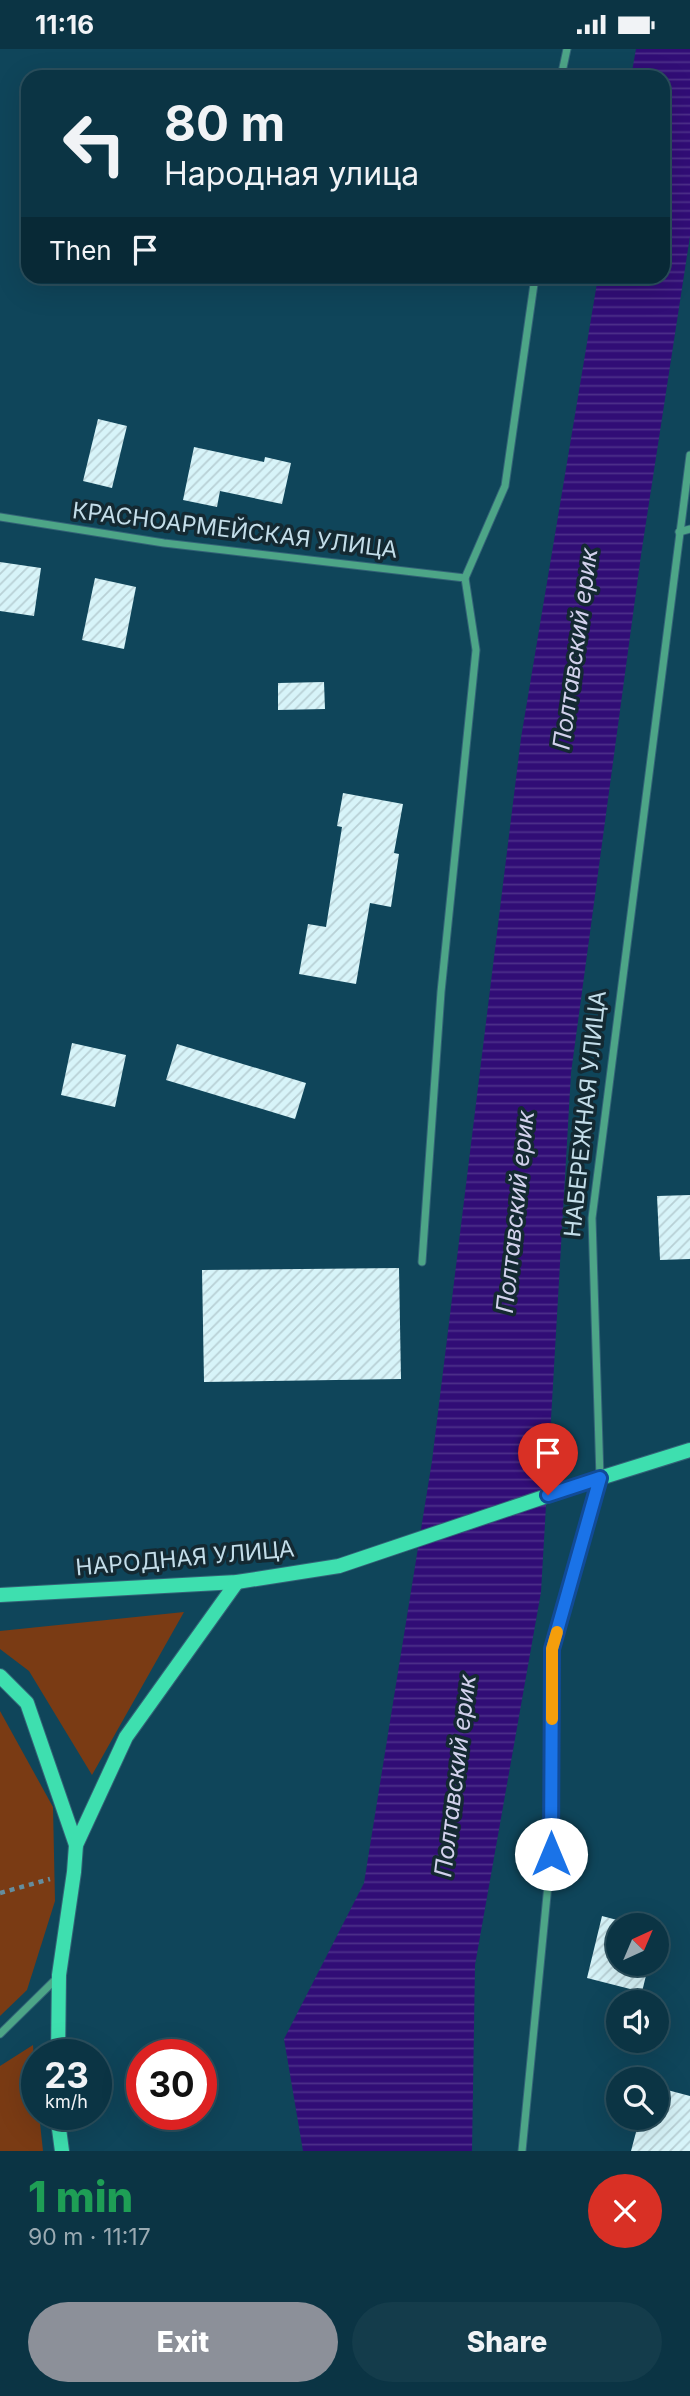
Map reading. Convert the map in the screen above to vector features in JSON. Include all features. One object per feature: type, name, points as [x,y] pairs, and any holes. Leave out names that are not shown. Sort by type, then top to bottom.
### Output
[{"type":"street","points":[[563,70],[567,49]]},
{"type":"street","points":[[422,1262],[441,992],[476,650],[465,578],[505,487],[534,284]]},
{"type":"street","name":"НАБЕРЕЖНАЯ УЛИЦА","points":[[522,2151],[551,1854],[552,1649],[600,1478],[592,1218],[690,455]]},
{"type":"street","name":"КРАСНОАРМЕЙСКАЯ УЛИЦА","points":[[0,517],[164,543],[465,578]]},
{"type":"street","points":[[679,532],[690,529]]},
{"type":"street","name":"НАРОДНАЯ УЛИЦА","points":[[0,1595],[237,1582],[339,1566],[690,1450]]},
{"type":"street","points":[[58,2039],[60,1975],[76,1845],[126,1737],[237,1582]]},
{"type":"street","points":[[0,1676],[27,1703],[76,1845]]},
{"type":"street","points":[[0,2034],[60,1975]]},
{"type":"street","points":[[59,2130],[62,2151]]},
{"type":"path","points":[[0,1893],[74,1872]]},
{"type":"shaded area","points":[[184,1612],[92,1775],[29,1671],[0,1649],[0,1631]]},
{"type":"shaded area","points":[[0,1711],[53,1807],[55,1901],[27,1990],[0,2016]]},
{"type":"shaded area","points":[[21,2053],[21,2130],[41,2130],[43,2151],[0,2151],[0,2066]]},
{"type":"water","name":"Полтавский ерик","points":[[636,49],[690,49],[690,236],[641,555],[571,1073],[541,1592],[475,1965],[472,2151],[303,2151],[284,2039],[364,1883],[432,1461],[521,738],[597,284],[670,284],[670,70],[632,70]]},
{"type":"building","points":[[98,419],[127,426],[112,488],[83,481]]},
{"type":"building","points":[[194,447],[264,462],[265,457],[291,463],[282,504],[220,491],[217,507],[183,500]]},
{"type":"building","points":[[0,562],[41,568],[34,616],[0,611]]},
{"type":"building","points":[[95,578],[136,587],[124,649],[82,640]]},
{"type":"building","points":[[324,682],[325,709],[278,710],[278,683]]},
{"type":"building","points":[[343,793],[403,804],[394,853],[399,854],[391,907],[370,903],[356,984],[299,974],[308,924],[326,927],[342,827],[337,826]]},
{"type":"building","points":[[72,1043],[126,1055],[115,1107],[61,1095]]},
{"type":"building","points":[[177,1044],[306,1083],[295,1119],[166,1080]]},
{"type":"building","points":[[690,1195],[690,1259],[660,1260],[657,1196]]},
{"type":"building","points":[[399,1268],[401,1379],[204,1382],[202,1270]]},
{"type":"building","points":[[602,1916],[606,1917],[606,1976],[646,1976],[642,1990],[587,1978]]},
{"type":"building","points":[[669,2090],[690,2096],[690,2151],[631,2151],[637,2130],[669,2130]]},
{"type":"slow traffic","points":[[552,1719],[552,1649],[557,1632]]},
{"type":"route","points":[[548,1495],[600,1478],[552,1649],[551,1854]]}]
